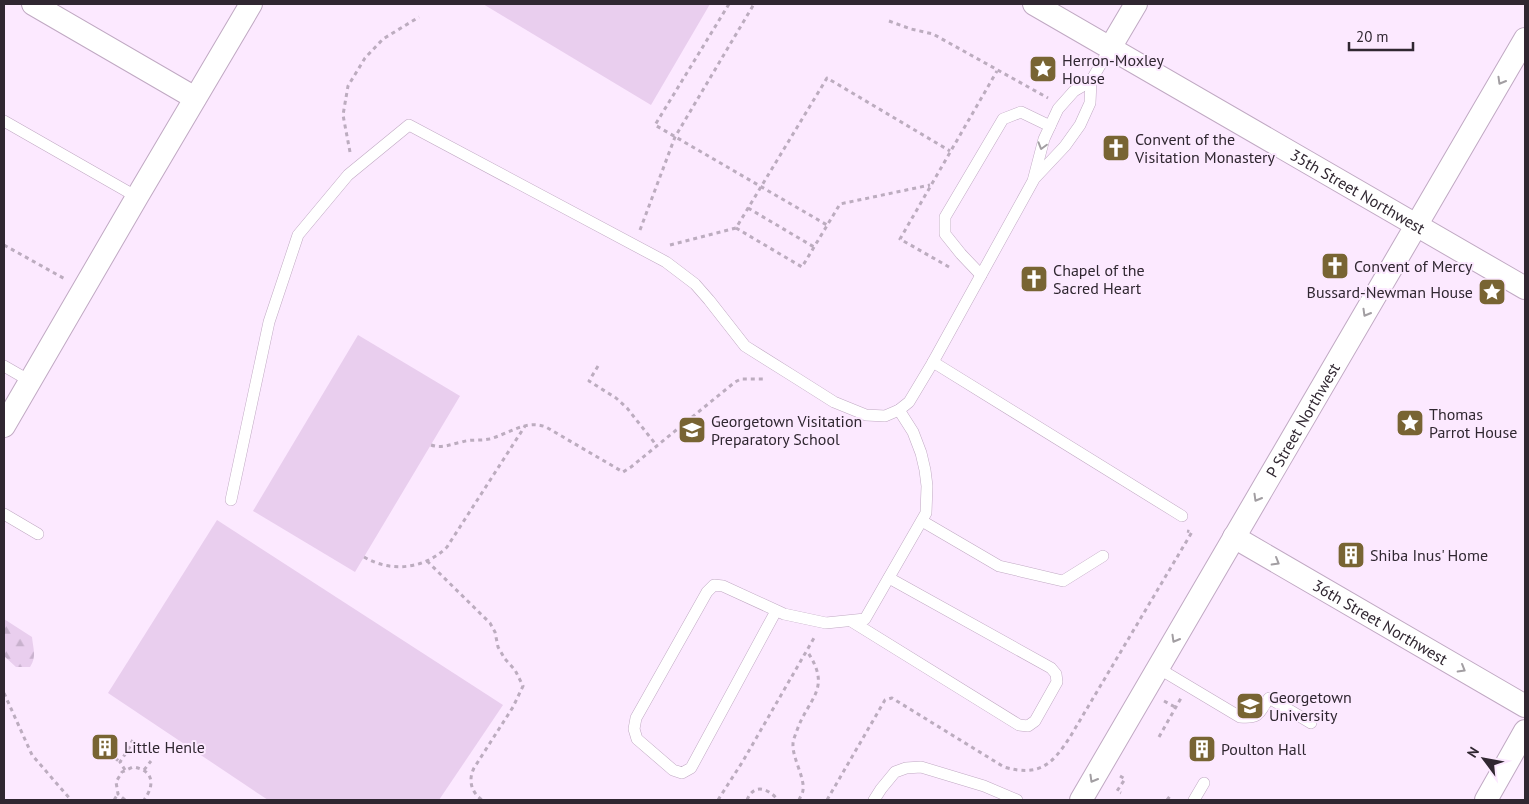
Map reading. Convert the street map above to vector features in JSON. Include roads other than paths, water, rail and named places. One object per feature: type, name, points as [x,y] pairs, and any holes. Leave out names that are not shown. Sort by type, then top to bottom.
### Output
[{"type":"street","points":[[33,4],[195,98]]},
{"type":"street","points":[[4,426],[251,4]]},
{"type":"street","name":"35th Street Northwest","points":[[1034,4],[1525,288]]},
{"type":"street","points":[[1110,48],[1136,4]]},
{"type":"street","name":"P Street Northwest","points":[[1081,800],[1525,39]]},
{"type":"street","name":"36th Street Northwest","points":[[1234,537],[1525,706]]},
{"type":"street","points":[[1486,800],[1525,731]]},
{"type":"lane","points":[[231,500],[269,322],[298,235],[348,175],[409,126],[666,262],[695,284],[745,346],[834,402],[866,415],[885,416],[899,410],[909,402],[1033,181],[1065,146],[1080,125],[1090,103],[1091,81],[1110,48]]},
{"type":"lane","points":[[1033,181],[1044,139],[1058,109],[1074,90],[1091,81]]},
{"type":"lane","points":[[981,275],[945,234],[945,217],[1003,119],[1021,112],[1050,126]]},
{"type":"lane","points":[[4,121],[137,197]]},
{"type":"lane","points":[[933,362],[1182,516]]},
{"type":"lane","points":[[4,366],[30,381]]},
{"type":"lane","points":[[776,611],[691,768],[682,773],[673,770],[637,739],[634,729],[636,718],[707,592],[714,585],[723,586],[776,611],[826,623],[865,619],[926,513],[925,470],[921,453],[913,432],[899,410]]},
{"type":"lane","points":[[4,514],[38,534]]},
{"type":"lane","points":[[922,521],[999,566],[1063,581],[1103,556]]},
{"type":"lane","points":[[852,621],[1019,725],[1028,726],[1035,721],[1057,682],[1056,674],[1051,668],[889,578]]},
{"type":"lane","points":[[1158,668],[1240,717],[1253,718],[1258,716],[1269,698],[1311,723]]},
{"type":"lane","points":[[874,800],[896,772],[906,768],[920,767],[984,786],[1017,800]]},
{"type":"lane","points":[[1194,800],[1204,783]]},
{"type":"place","name":"Herron-Moxley House","points":[[1043,69]]},
{"type":"place","name":"Convent of the Visitation Monastery","points":[[1116,148]]},
{"type":"place","name":"Convent of Mercy","points":[[1335,266]]},
{"type":"place","name":"Chapel of the Sacred Heart","points":[[1034,279]]},
{"type":"place","name":"Bussard-Newman House","points":[[1492,292]]},
{"type":"place","name":"Thomas Parrot House","points":[[1410,423]]},
{"type":"place","name":"Georgetown Visitation Preparatory School","points":[[692,430]]},
{"type":"place","name":"Shiba Inus' Home","points":[[1351,555]]},
{"type":"place","name":"Georgetown University","points":[[1250,706]]},
{"type":"place","name":"Little Henle","points":[[105,747]]},
{"type":"place","name":"Poulton Hall","points":[[1202,749]]}]
